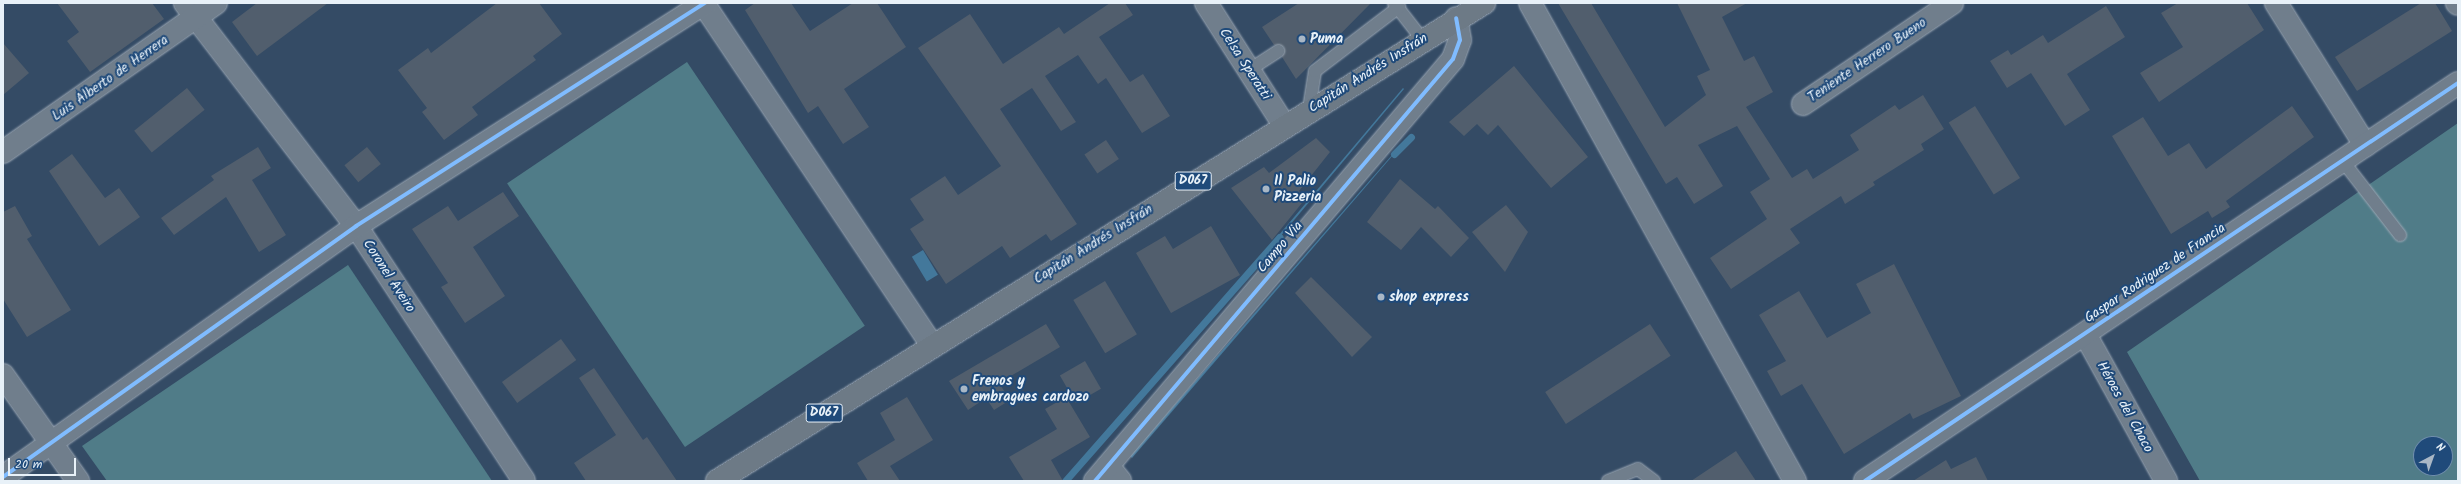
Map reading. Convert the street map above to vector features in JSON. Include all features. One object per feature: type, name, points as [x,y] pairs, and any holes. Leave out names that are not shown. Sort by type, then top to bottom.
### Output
[{"type":"main road","name":"D067","points":[[1453,10],[1484,3]]},
{"type":"main road","name":"Capitán Andrés Insfrán","points":[[717,481],[1422,39],[1453,10]]},
{"type":"street","name":"Luis Alberto de Herrera","points":[[3,152],[191,10],[216,3]]},
{"type":"street","points":[[3,477],[356,226],[704,3],[932,345]]},
{"type":"street","name":"Celsa Speratti","points":[[1206,3],[1284,125]]},
{"type":"street","points":[[1530,3],[1795,481]]},
{"type":"street","name":"Teniente Herrero Bueno","points":[[1803,104],[1952,3]]},
{"type":"street","points":[[2276,3],[2365,146]]},
{"type":"street","name":"Coronel Aveiro","points":[[191,10],[356,226],[524,481]]},
{"type":"street","name":"Campo Via","points":[[1108,476],[1453,59],[1460,40],[1453,10]]},
{"type":"street","name":"Gaspar Rodriguez de Francia","points":[[1865,481],[2458,83]]},
{"type":"street","name":"Héroes del Chaco","points":[[2085,334],[2166,481]]},
{"type":"street","points":[[3,375],[78,481]]},
{"type":"lane","points":[[1309,109],[1315,70],[1396,5],[1422,39]]},
{"type":"lane","points":[[1249,70],[1278,51]]},
{"type":"lane","points":[[2342,160],[2400,235]]},
{"type":"lane","points":[[1608,481],[1638,469],[1654,481]]},
{"type":"green space","points":[[687,62],[865,326],[685,447],[507,183]]},
{"type":"green space","points":[[2458,123],[2458,481],[2200,481],[2127,352]]},
{"type":"green space","points":[[348,265],[492,481],[107,481],[82,446]]},
{"type":"water","points":[[1403,88],[1404,89],[1274,244],[1273,242]]},
{"type":"water","points":[[1400,147],[1132,458],[1130,456]]},
{"type":"water","points":[[923,250],[938,275],[927,282],[912,257]]},
{"type":"building","points":[[57,3],[152,3],[164,19],[90,72],[67,41],[79,32]]},
{"type":"building","points":[[257,3],[328,3],[257,56],[232,22]]},
{"type":"building","points":[[497,3],[539,3],[562,34],[533,56],[536,60],[472,107],[478,115],[444,140],[422,112],[427,108],[398,70],[428,48],[431,53]]},
{"type":"building","points":[[755,3],[791,3],[810,31],[853,3],[877,3],[906,47],[844,89],[869,127],[843,144],[818,106],[808,113],[745,10]]},
{"type":"building","points":[[1110,3],[1125,3],[1133,15],[1099,37],[1130,82],[1143,74],[1170,116],[1142,133],[1106,78],[1098,84],[1078,55],[1045,76],[1076,122],[1061,131],[1032,88],[1000,109],[1077,224],[1051,241],[1046,234],[1010,258],[1002,246],[946,284],[910,229],[924,220],[910,199],[945,176],[958,195],[1001,166],[918,48],[970,14],[1003,64],[1059,27],[1064,34]]},
{"type":"building","name":"Puma","points":[[1299,3],[1371,3],[1296,79],[1282,57],[1284,47],[1274,45],[1262,27]]},
{"type":"building","points":[[1558,3],[1591,3],[1665,127],[1706,95],[1697,76],[1710,70],[1677,3],[1747,3],[1722,17],[1744,61],[1754,56],[1773,92],[1746,107],[1792,178],[1807,169],[1813,179],[1859,150],[1850,135],[1895,105],[1899,110],[1923,95],[1944,129],[1921,144],[1924,150],[1873,182],[1875,185],[1845,204],[1841,196],[1790,229],[1800,243],[1731,289],[1710,258],[1767,219],[1750,192],[1770,179],[1737,126],[1698,145],[1723,186],[1694,204],[1677,177],[1666,184]]},
{"type":"building","points":[[2178,3],[2247,3],[2264,30],[2159,102],[2140,73],[2183,47],[2161,13]]},
{"type":"building","points":[[2421,3],[2435,3],[2452,31],[2357,91],[2335,57]]},
{"type":"building","points":[[2106,6],[2125,37],[2067,74],[2090,110],[2065,126],[2031,73],[2007,88],[1990,61],[2008,50],[2011,55],[2043,35],[2048,43]]},
{"type":"building","points":[[3,43],[29,73],[3,95]]},
{"type":"building","points":[[1514,66],[1588,157],[1551,188],[1498,125],[1488,135],[1477,124],[1464,136],[1449,122]]},
{"type":"building","points":[[187,88],[205,110],[152,153],[134,131]]},
{"type":"building","points":[[1975,106],[2020,178],[1994,195],[1949,122]]},
{"type":"building","points":[[2292,106],[2314,137],[2226,201],[2230,207],[2212,218],[2208,211],[2171,234],[2112,136],[2143,117],[2168,156],[2189,143],[2206,169]]},
{"type":"building","name":"Il Palio Pizzeria","points":[[1316,138],[1330,152],[1299,191],[1306,198],[1272,240],[1231,188],[1264,167],[1269,173]]},
{"type":"building","points":[[1106,140],[1119,159],[1097,174],[1084,155]]},
{"type":"building","points":[[258,147],[271,168],[252,180],[286,235],[259,252],[226,197],[174,235],[161,218],[214,180],[211,176]]},
{"type":"building","points":[[367,147],[381,164],[358,182],[344,165]]},
{"type":"building","points":[[72,154],[105,198],[119,188],[140,217],[99,246],[49,171]]},
{"type":"building","points":[[1400,179],[1435,209],[1438,206],[1469,238],[1451,257],[1421,227],[1401,250],[1367,222]]},
{"type":"building","points":[[503,192],[519,216],[473,247],[505,296],[465,323],[441,287],[448,283],[412,229],[448,206],[458,221]]},
{"type":"building","points":[[1506,205],[1528,232],[1505,272],[1472,232]]},
{"type":"building","points":[[15,206],[32,236],[27,239],[71,310],[27,337],[3,299],[3,212]]},
{"type":"building","points":[[1211,226],[1240,275],[1171,313],[1136,253],[1165,236],[1173,249]]},
{"type":"building","points":[[1894,264],[1961,396],[1913,419],[1910,413],[1844,454],[1802,384],[1781,396],[1767,371],[1786,361],[1759,315],[1799,291],[1827,338],[1871,313],[1856,284]]},
{"type":"building","points":[[1311,277],[1372,337],[1352,357],[1295,293]]},
{"type":"building","points":[[1105,281],[1137,334],[1105,353],[1073,300]]},
{"type":"building","points":[[1046,324],[1060,347],[999,383],[1010,400],[994,410],[986,398],[968,410],[949,381]]},
{"type":"building","points":[[1650,324],[1671,356],[1566,424],[1545,392]]},
{"type":"building","points":[[561,339],[576,360],[517,403],[502,382]]},
{"type":"building","points":[[1085,361],[1101,389],[1076,403],[1060,376]]},
{"type":"building","points":[[594,368],[643,440],[647,437],[677,481],[586,481],[574,463],[616,435],[579,378]]},
{"type":"building","points":[[907,397],[933,440],[890,466],[900,481],[868,481],[857,463],[895,440],[880,413]]},
{"type":"building","points":[[1066,397],[1090,437],[1051,460],[1063,481],[1024,481],[1009,457],[1057,429],[1045,409]]},
{"type":"building","points":[[1736,451],[1756,481],[1691,481]]},
{"type":"building","points":[[1976,457],[1988,481],[1913,481],[1946,460],[1951,469]]},
{"type":"waterway","points":[[1394,154],[1411,137]]},
{"type":"waterway","points":[[1065,481],[1279,237]]},
{"type":"cycle path","points":[[3,477],[356,226],[705,3]]},
{"type":"cycle path","points":[[1095,481],[1453,59],[1460,40],[1456,18]]},
{"type":"cycle path","points":[[1865,481],[2458,83]]},
{"type":"place","name":"Puma","points":[[1302,39]]},
{"type":"place","name":"Il Palio Pizzeria","points":[[1266,189]]},
{"type":"place","name":"shop express","points":[[1381,297]]},
{"type":"place","name":"Frenos y embragues cardozo","points":[[964,389]]}]
